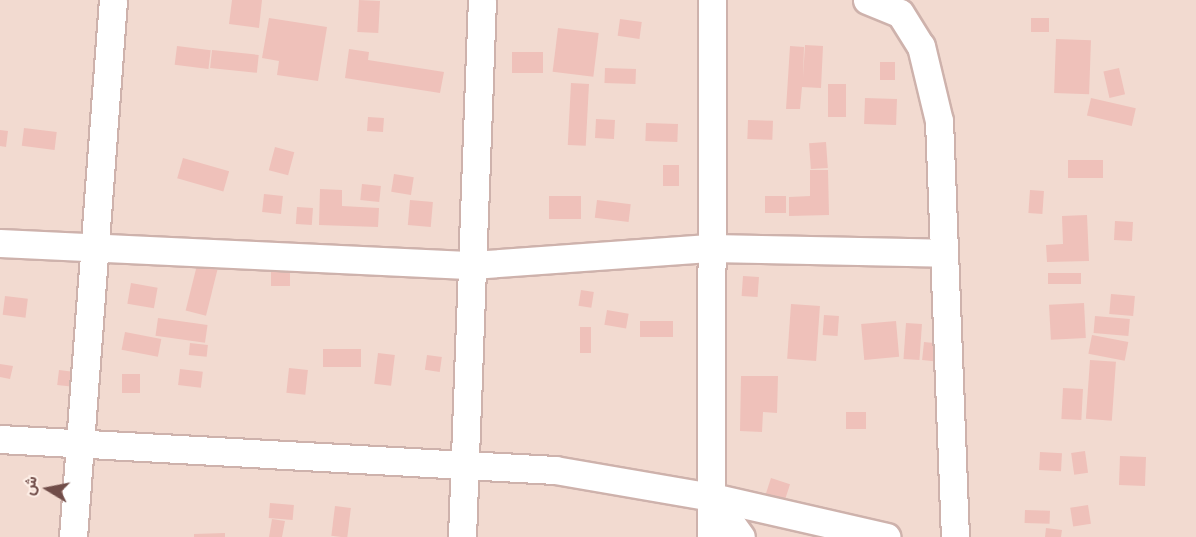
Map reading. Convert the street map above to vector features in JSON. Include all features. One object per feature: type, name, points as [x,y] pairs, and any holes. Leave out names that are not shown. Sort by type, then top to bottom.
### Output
[{"type":"street","points":[[73,537],[113,0]]},
{"type":"street","points":[[462,537],[482,0]]},
{"type":"street","points":[[711,537],[712,0]]},
{"type":"street","points":[[867,0],[900,13],[921,46],[939,121],[956,537]]},
{"type":"street","points":[[0,243],[472,265],[712,248],[944,253]]},
{"type":"street","points":[[0,439],[79,441],[465,462],[555,470],[712,496],[886,537]]},
{"type":"street","points":[[712,496],[741,537]]},
{"type":"shaded area","points":[[0,0],[1196,0],[1196,537],[0,537]]},
{"type":"building","points":[[232,0],[262,0],[259,28],[229,24]]},
{"type":"building","points":[[359,0],[380,1],[378,33],[357,32]]},
{"type":"building","points":[[269,18],[327,27],[318,81],[277,75],[279,61],[262,58]]},
{"type":"building","points":[[1031,18],[1049,18],[1049,32],[1031,32]]},
{"type":"building","points":[[620,19],[642,22],[639,39],[618,36]]},
{"type":"building","points":[[558,28],[599,33],[593,77],[553,72]]},
{"type":"building","points":[[1056,39],[1091,40],[1089,94],[1054,93]]},
{"type":"building","points":[[805,45],[823,46],[821,88],[802,87],[800,109],[786,109],[790,46],[804,47],[803,78]]},
{"type":"building","points":[[177,46],[211,50],[208,69],[175,65]]},
{"type":"building","points":[[349,49],[369,52],[368,60],[444,72],[440,93],[345,78]]},
{"type":"building","points":[[212,50],[259,55],[257,73],[210,68]]},
{"type":"building","points":[[512,52],[543,52],[543,73],[512,73]]},
{"type":"building","points":[[880,62],[895,62],[895,80],[880,80]]},
{"type":"building","points":[[605,68],[636,69],[635,84],[604,83]]},
{"type":"building","points":[[1119,68],[1125,94],[1109,98],[1103,72]]},
{"type":"building","points":[[571,83],[589,84],[586,146],[568,145]]},
{"type":"building","points":[[828,84],[846,84],[846,117],[828,117]]},
{"type":"building","points":[[865,98],[897,99],[896,125],[864,124]]},
{"type":"building","points":[[1091,98],[1136,108],[1132,126],[1087,116]]},
{"type":"building","points":[[368,117],[384,118],[383,132],[367,131]]},
{"type":"building","points":[[596,119],[615,120],[614,139],[595,138]]},
{"type":"building","points":[[748,120],[773,121],[772,140],[747,139]]},
{"type":"building","points":[[646,123],[678,124],[677,142],[645,141]]},
{"type":"building","points":[[24,128],[57,132],[55,150],[22,146]]},
{"type":"building","points":[[0,130],[8,131],[6,147],[0,146]]},
{"type":"building","points":[[826,142],[828,168],[811,169],[809,143]]},
{"type":"building","points":[[275,147],[294,152],[288,175],[269,170]]},
{"type":"building","points":[[183,158],[229,171],[223,191],[177,178]]},
{"type":"building","points":[[1068,160],[1103,160],[1103,178],[1068,178]]},
{"type":"building","points":[[663,165],[679,165],[679,186],[663,186]]},
{"type":"building","points":[[810,170],[828,170],[829,215],[789,216],[789,197],[810,196]]},
{"type":"building","points":[[394,174],[414,177],[411,195],[391,192]]},
{"type":"building","points":[[362,184],[381,186],[379,202],[360,200]]},
{"type":"building","points":[[320,189],[342,190],[342,206],[379,208],[378,227],[319,225]]},
{"type":"building","points":[[1030,190],[1044,191],[1042,214],[1028,213]]},
{"type":"building","points":[[264,194],[283,196],[281,214],[262,212]]},
{"type":"building","points":[[549,196],[581,196],[581,219],[549,219]]},
{"type":"building","points":[[765,196],[786,196],[786,213],[765,213]]},
{"type":"building","points":[[410,200],[433,202],[431,227],[408,225]]},
{"type":"building","points":[[597,200],[631,204],[629,222],[595,218]]},
{"type":"building","points":[[297,207],[313,208],[312,225],[296,224]]},
{"type":"building","points":[[1087,215],[1089,261],[1047,262],[1046,245],[1063,244],[1062,216]]},
{"type":"building","points":[[1115,221],[1133,222],[1132,241],[1114,240]]},
{"type":"building","points":[[271,263],[290,263],[290,286],[271,286]]},
{"type":"building","points":[[197,265],[217,270],[206,316],[186,311]]},
{"type":"building","points":[[1048,273],[1081,273],[1081,284],[1048,284]]},
{"type":"building","points":[[743,276],[759,277],[758,297],[742,296]]},
{"type":"building","points":[[131,283],[158,288],[154,308],[127,304]]},
{"type":"building","points":[[581,290],[594,292],[591,308],[578,306]]},
{"type":"building","points":[[1111,294],[1135,296],[1133,316],[1109,314]]},
{"type":"building","points":[[5,296],[28,299],[26,318],[3,315]]},
{"type":"building","points":[[1084,303],[1086,338],[1051,340],[1049,305]]},
{"type":"building","points":[[791,304],[820,306],[816,361],[787,359]]},
{"type":"building","points":[[607,310],[629,314],[626,329],[604,325]]},
{"type":"building","points":[[824,315],[839,316],[838,336],[823,335]]},
{"type":"building","points":[[1095,316],[1130,319],[1128,336],[1094,333]]},
{"type":"building","points":[[158,318],[208,325],[205,343],[155,336]]},
{"type":"building","points":[[640,321],[673,321],[673,337],[640,337]]},
{"type":"building","points":[[896,321],[899,357],[864,360],[861,324]]},
{"type":"building","points":[[906,323],[922,324],[919,360],[903,359]]},
{"type":"building","points":[[580,327],[591,327],[591,353],[580,353]]},
{"type":"building","points":[[125,332],[161,339],[158,357],[122,350]]},
{"type":"building","points":[[1092,335],[1128,342],[1125,361],[1088,354]]},
{"type":"building","points":[[924,342],[943,344],[941,362],[922,360]]},
{"type":"building","points":[[190,343],[208,345],[207,357],[189,355]]},
{"type":"building","points":[[323,349],[361,349],[361,367],[323,367]]},
{"type":"building","points":[[378,353],[395,355],[391,386],[374,384]]},
{"type":"building","points":[[427,355],[442,357],[440,372],[425,370]]},
{"type":"building","points":[[1090,360],[1116,362],[1112,421],[1086,419]]},
{"type":"building","points":[[0,364],[13,366],[10,379],[0,377]]},
{"type":"building","points":[[289,368],[308,370],[305,395],[286,393]]},
{"type":"building","points":[[180,369],[203,372],[201,388],[178,385]]},
{"type":"building","points":[[59,370],[75,372],[73,387],[57,385]]},
{"type":"building","points":[[122,374],[140,374],[140,393],[122,393]]},
{"type":"building","points":[[741,376],[778,376],[777,413],[763,412],[762,432],[740,431]]},
{"type":"building","points":[[1063,388],[1083,389],[1081,420],[1061,419]]},
{"type":"building","points":[[846,412],[866,412],[866,429],[846,429]]},
{"type":"building","points":[[1085,451],[1088,473],[1074,475],[1071,453]]},
{"type":"building","points":[[1040,452],[1062,453],[1061,471],[1039,470]]},
{"type":"building","points":[[1120,456],[1146,457],[1145,486],[1119,485]]},
{"type":"building","points":[[771,478],[790,484],[784,502],[765,496]]},
{"type":"building","points":[[270,503],[294,505],[293,520],[269,518]]},
{"type":"building","points":[[1088,505],[1091,524],[1073,527],[1070,508]]},
{"type":"building","points":[[335,506],[351,508],[347,537],[331,536]]},
{"type":"building","points":[[1025,510],[1050,511],[1050,524],[1025,523]]},
{"type":"building","points":[[272,519],[285,521],[282,537],[269,537]]},
{"type":"building","points":[[1046,528],[1062,530],[1061,537],[1045,537]]},
{"type":"building","points":[[225,533],[225,537],[194,537],[194,534]]}]
